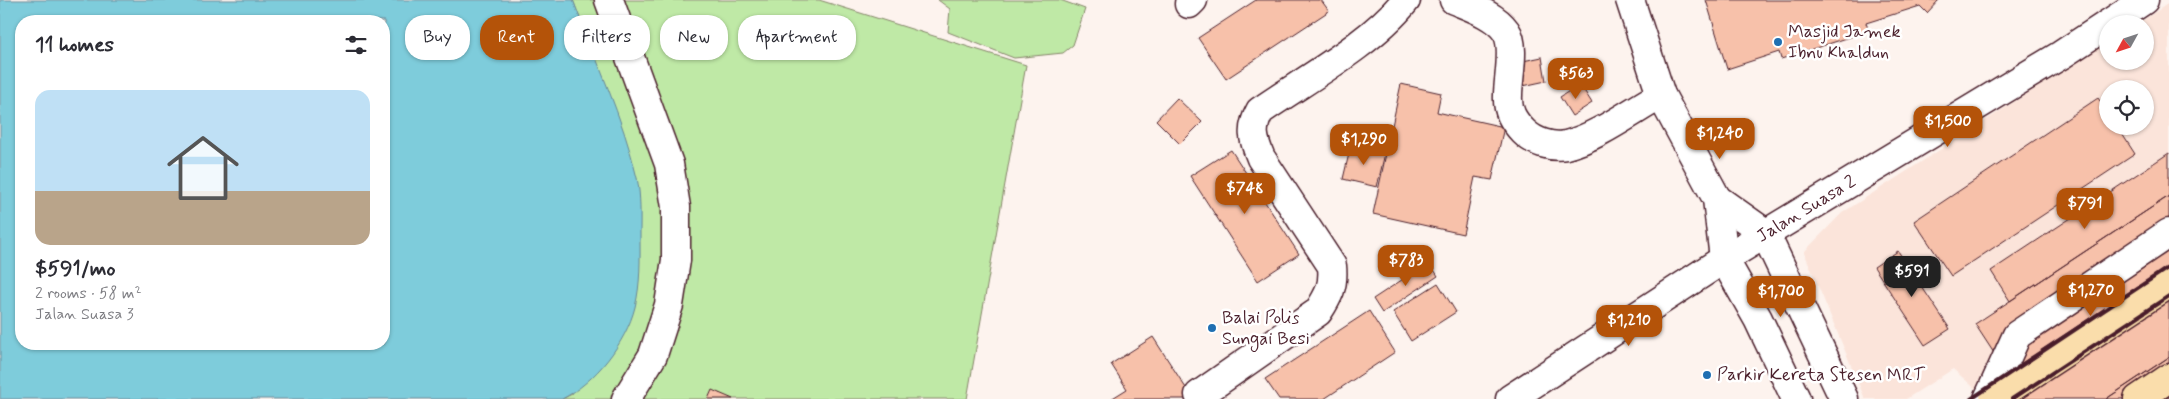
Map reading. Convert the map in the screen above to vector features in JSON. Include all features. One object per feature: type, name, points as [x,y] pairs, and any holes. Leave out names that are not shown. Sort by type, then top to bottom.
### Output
[{"type":"highway","points":[[1994,399],[2169,284]]},
{"type":"highway","points":[[2138,399],[2169,378]]},
{"type":"street","points":[[609,0],[669,164],[676,207],[676,260],[668,304],[653,355],[626,399]]},
{"type":"street","points":[[1199,395],[1318,312],[1328,297],[1333,281],[1332,266],[1261,158],[1254,140],[1254,123],[1260,111],[1370,35],[1394,15],[1406,0]]},
{"type":"street","points":[[1454,0],[1493,19],[1506,31],[1511,44],[1508,109],[1516,124],[1528,136],[1537,141],[1546,145],[1565,145],[1586,137],[1661,95]]},
{"type":"street","points":[[1630,0],[1661,95],[1717,199],[1724,259],[1758,319],[1796,399]]},
{"type":"street","name":"Jalan Suasa 2","points":[[2122,15],[2144,0]]},
{"type":"street","name":"Jalan Suasa 2","points":[[1510,399],[1765,233],[2061,55],[2099,30]]},
{"type":"street","points":[[1717,199],[1765,233],[1844,399]]},
{"type":"street","points":[[1988,399],[2017,335],[2169,233]]},
{"type":"shaded area","points":[[2169,3],[2169,399],[1987,399],[1953,369],[1906,399],[1865,399],[1804,252],[1842,213],[2099,47],[2099,70],[2154,70],[2154,15],[2151,15]]},
{"type":"green space","points":[[573,0],[819,0],[1026,65],[967,399],[562,399],[572,394],[637,180],[621,126],[596,60],[650,60],[650,15],[579,15]]},
{"type":"green space","points":[[938,0],[1060,0],[1085,9],[1073,45],[1063,53],[1014,58],[948,32],[950,9]]},
{"type":"water","points":[[0,0],[573,0],[579,15],[564,15],[564,60],[597,60],[631,155],[637,178],[640,214],[639,280],[631,321],[608,360],[586,383],[562,399],[0,399]]},
{"type":"building","points":[[1256,0],[1321,0],[1329,11],[1226,79],[1198,38]]},
{"type":"building","name":"Masjid Jamek Ibnu Khaldun","points":[[1706,0],[1939,0],[1927,13],[1920,6],[1866,23],[1869,31],[1781,59],[1779,52],[1727,69]]},
{"type":"building","points":[[1542,57],[1546,81],[1523,86],[1518,62]]},
{"type":"building","points":[[1401,84],[1441,93],[1437,112],[1504,127],[1492,180],[1475,177],[1463,234],[1373,214]]},
{"type":"building","points":[[1580,84],[1592,103],[1572,116],[1560,97]]},
{"type":"building","points":[[1177,98],[1202,122],[1180,144],[1156,120]]},
{"type":"building","points":[[2098,98],[2099,135],[2123,135],[2135,154],[1951,276],[1914,221]]},
{"type":"building","points":[[1351,145],[1385,153],[1377,187],[1343,179]]},
{"type":"building","points":[[1231,150],[1299,254],[1258,281],[1190,176]]},
{"type":"building","points":[[2169,153],[2169,196],[2010,301],[1991,271]]},
{"type":"building","points":[[2169,196],[2169,357],[2106,399],[2024,399],[1975,324]]},
{"type":"building","points":[[1898,251],[1950,329],[1925,345],[1874,267]]},
{"type":"building","points":[[1429,262],[1438,276],[1382,313],[1373,299]]},
{"type":"building","points":[[1438,283],[1456,312],[1411,341],[1393,312]]},
{"type":"building","points":[[1369,311],[1395,352],[1324,399],[1279,399],[1265,379]]},
{"type":"building","points":[[1153,337],[1193,399],[1111,399],[1127,389],[1111,364]]},
{"type":"building","points":[[2169,357],[2169,399],[2106,399]]},
{"type":"building","points":[[712,390],[733,399],[708,399]]},
{"type":"railway","points":[[1971,399],[2169,267]]},
{"type":"railway","points":[[2012,399],[2169,296]]},
{"type":"place","name":"Masjid Jamek Ibnu Khaldun","points":[[1778,42]]},
{"type":"place","name":"Balai Polis Sungai Besi","points":[[1212,328]]},
{"type":"place","name":"Parkir Kereta Stesen MRT","points":[[1707,375]]}]
